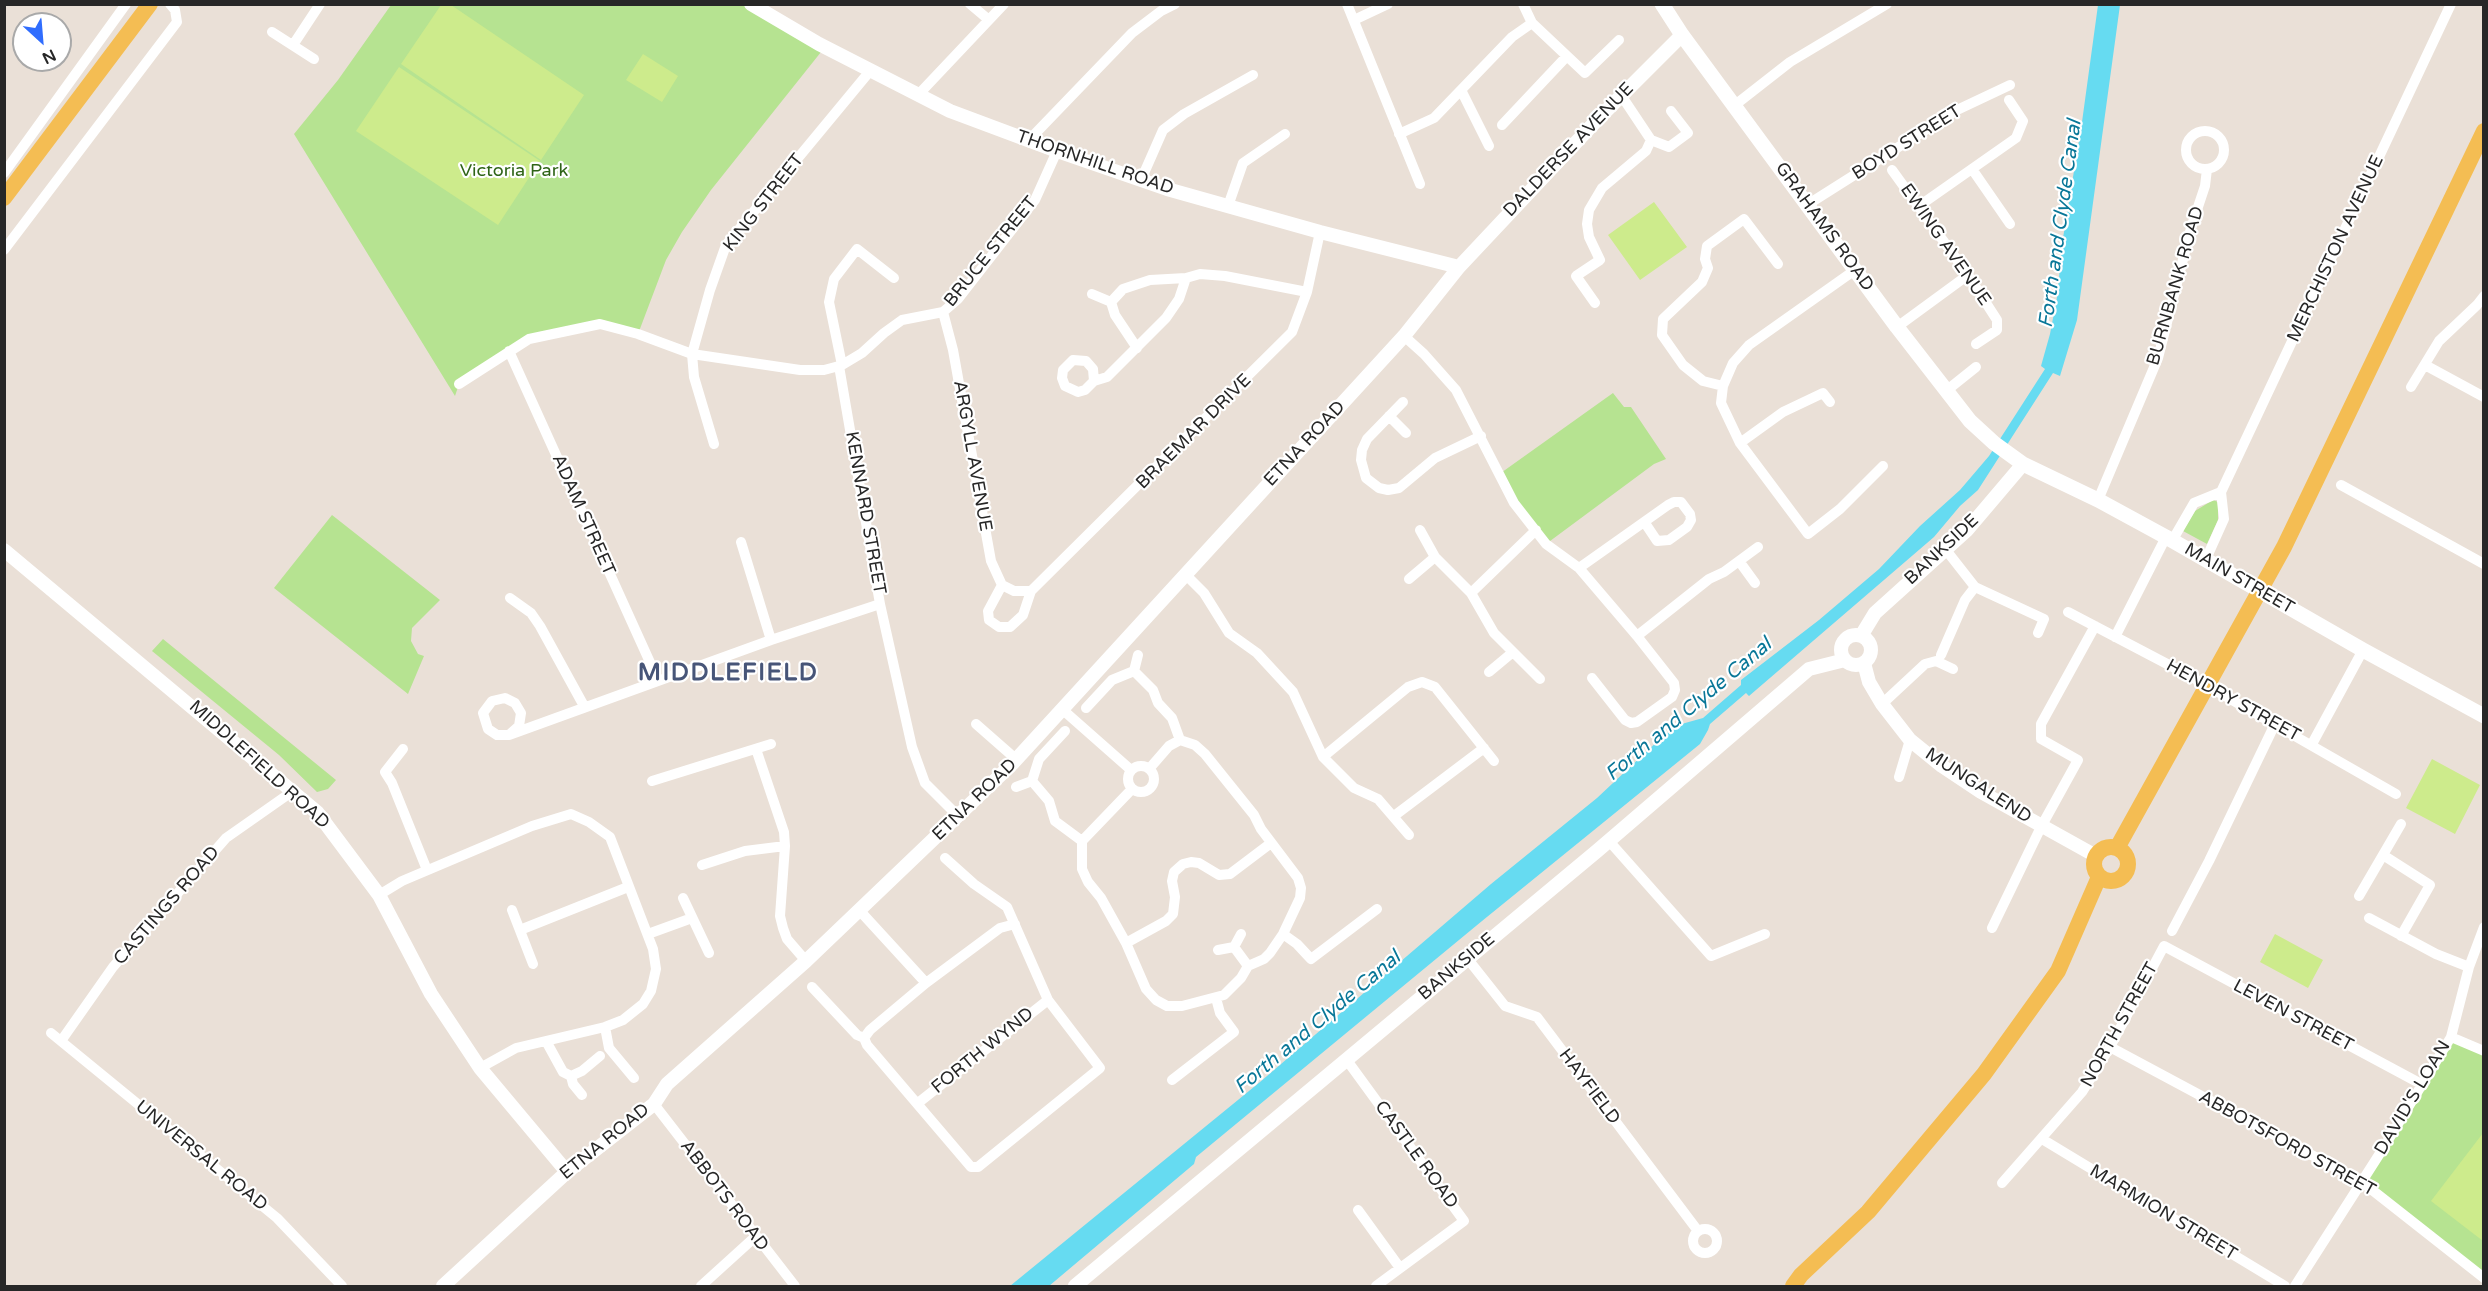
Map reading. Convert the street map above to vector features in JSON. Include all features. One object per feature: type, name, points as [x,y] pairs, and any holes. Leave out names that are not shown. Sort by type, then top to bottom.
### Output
[{"type":"main road","points":[[6,191],[150,4]]},
{"type":"main road","name":"GRAHAMS ROAD","points":[[1662,4],[1682,35],[1897,327],[1970,421],[2000,447]]},
{"type":"main road","points":[[2117,848],[2284,547],[2484,131]]},
{"type":"main road","name":"MAIN STREET","points":[[2000,447],[2023,464],[2098,500],[2206,559],[2363,650],[2484,716]]},
{"type":"main road","points":[[2105,848],[2117,848],[2122,851],[2128,862],[2126,873],[2116,881],[2104,880],[2099,877],[2093,867],[2096,855],[2105,848]]},
{"type":"main road","points":[[1793,1287],[1801,1275],[1868,1212],[1984,1074],[2058,971],[2099,877]]},
{"type":"street","points":[[4,173],[126,4]]},
{"type":"street","points":[[4,250],[177,22],[175,10],[170,4]]},
{"type":"street","points":[[293,45],[320,4]]},
{"type":"street","name":"THORNHILL ROAD","points":[[751,4],[918,96],[950,111],[1057,151],[1141,180],[1228,206],[1459,267]]},
{"type":"street","points":[[970,4],[989,20]]},
{"type":"street","points":[[918,96],[1004,4]]},
{"type":"street","points":[[1029,140],[1132,33],[1161,11],[1175,4]]},
{"type":"street","points":[[1347,4],[1420,184]]},
{"type":"street","points":[[1354,20],[1388,4]]},
{"type":"street","points":[[1523,4],[1532,23],[1585,73],[1619,40]]},
{"type":"street","points":[[1735,105],[1790,62],[1887,4]]},
{"type":"street","name":"MERCHISTON AVENUE","points":[[2206,559],[2224,519],[2221,492],[2451,4]]},
{"type":"street","points":[[1399,134],[1434,118],[1512,37],[1532,23]]},
{"type":"street","points":[[272,32],[314,59]]},
{"type":"street","name":"DALDERSE AVENUE","points":[[1459,267],[1621,95],[1682,35]]},
{"type":"street","points":[[1502,125],[1567,56]]},
{"type":"street","name":"KING STREET","points":[[692,354],[710,290],[726,245],[870,71]]},
{"type":"street","points":[[1141,180],[1163,130],[1184,114],[1253,75]]},
{"type":"street","name":"BOYD STREET","points":[[1808,205],[1957,110],[2010,85]]},
{"type":"street","points":[[1461,90],[1489,146]]},
{"type":"street","points":[[1621,95],[1651,140],[1669,147],[1688,133],[1671,111]]},
{"type":"street","points":[[1919,206],[2016,138],[2023,121],[2009,100]]},
{"type":"street","points":[[1228,206],[1243,163],[1285,134]]},
{"type":"street","points":[[1594,303],[1576,276],[1600,260],[1590,237],[1587,224],[1588,210],[1602,188],[1646,151],[1651,140]]},
{"type":"street","name":"BRUCE STREET","points":[[840,365],[862,353],[902,320],[943,312],[958,299],[1035,200],[1057,151]]},
{"type":"street","points":[[1972,169],[2010,224]]},
{"type":"street","name":"BURNBANK ROAD","points":[[2098,500],[2158,358],[2191,228],[2205,186],[2207,169]]},
{"type":"street","name":"EWING AVENUE","points":[[1892,170],[1968,275],[1997,320],[1997,330],[1976,344]]},
{"type":"street","points":[[1723,386],[1703,381],[1683,364],[1662,335],[1664,319],[1702,282],[1708,268],[1705,260],[1707,246],[1744,219],[1778,264]]},
{"type":"street","name":"BRAEMAR DRIVE","points":[[1031,591],[1292,333],[1307,292],[1320,232]]},
{"type":"street","name":"KENNARD STREET","points":[[894,278],[857,249],[834,279],[829,302],[880,604],[917,766],[925,783],[959,817]]},
{"type":"street","name":"ETNA ROAD","points":[[443,1287],[567,1172],[654,1104],[668,1084],[860,911],[1017,760],[1404,336],[1459,267]]},
{"type":"street","points":[[1855,270],[1749,345],[1734,363],[1723,386],[1721,403],[1740,443],[1810,539],[1883,466]]},
{"type":"street","points":[[1112,302],[1123,289],[1150,280],[1186,278],[1200,274],[1225,276],[1307,292]]},
{"type":"street","points":[[1897,327],[1968,275]]},
{"type":"street","points":[[1094,381],[1107,378],[1166,318],[1179,299],[1186,278]]},
{"type":"street","points":[[1092,294],[1112,302]]},
{"type":"street","points":[[2412,387],[2439,341],[2484,296]]},
{"type":"street","points":[[1112,302],[1115,315],[1137,348]]},
{"type":"street","name":"ARGYLL AVENUE","points":[[943,312],[953,350],[991,561],[1002,585]]},
{"type":"street","points":[[459,384],[529,339],[600,324],[638,334],[692,354],[800,370],[824,370],[840,365]]},
{"type":"street","points":[[1404,336],[1424,354],[1456,390],[1514,503],[1546,544],[1579,568],[1674,683],[1675,690],[1671,697],[1637,722],[1631,723],[1625,720],[1592,678]]},
{"type":"street","name":"ADAM STREET","points":[[509,351],[658,680]]},
{"type":"street","points":[[692,354],[693,377],[714,444]]},
{"type":"street","points":[[2425,365],[2484,397]]},
{"type":"street","points":[[1946,391],[1976,367]]},
{"type":"street","points":[[1740,443],[1783,412],[1823,393],[1830,402]]},
{"type":"street","points":[[1403,402],[1367,439],[1362,450],[1361,460],[1365,478],[1379,488],[1388,490],[1399,488],[1435,458],[1480,436]]},
{"type":"street","points":[[1389,416],[1406,433]]},
{"type":"street","name":"BANKSIDE","points":[[1861,636],[1875,613],[1887,600],[1966,530],[2023,464]]},
{"type":"street","points":[[2341,485],[2484,564]]},
{"type":"street","points":[[2115,637],[2169,539],[2194,503],[2221,492]]},
{"type":"street","points":[[1579,568],[1645,522]]},
{"type":"street","points":[[1420,530],[1435,557],[1471,593],[1494,633],[1540,679]]},
{"type":"street","points":[[1471,593],[1536,531]]},
{"type":"street","points":[[741,542],[771,640]]},
{"type":"street","points":[[1637,636],[1709,579],[1758,547]]},
{"type":"street","name":"MIDDLEFIELD ROAD","points":[[4,550],[317,812],[380,895],[431,994],[480,1068],[567,1172]]},
{"type":"street","points":[[1946,550],[1976,587],[2044,620],[2038,633]]},
{"type":"street","points":[[1409,579],[1435,557]]},
{"type":"street","points":[[1739,561],[1755,583]]},
{"type":"street","points":[[1185,574],[1204,593],[1229,633],[1257,653],[1293,692],[1323,757],[1354,788],[1378,799],[1409,835]]},
{"type":"street","points":[[1002,585],[1014,591],[1031,591],[1023,615],[1010,627],[999,627],[989,620],[988,611],[1002,585]]},
{"type":"street","points":[[1941,655],[1965,600],[1976,587]]},
{"type":"street","points":[[510,598],[531,613],[540,626],[584,706]]},
{"type":"street","points":[[509,735],[584,706],[880,604]]},
{"type":"street","name":"HENDRY STREET","points":[[2068,612],[2190,676],[2396,794]]},
{"type":"street","points":[[1992,928],[2078,760],[2042,739],[2041,724],[2095,626]]},
{"type":"street","points":[[1851,636],[1861,636],[1869,642],[1871,647],[1869,658],[1864,663],[1854,665],[1845,660],[1841,650],[1843,643],[1851,636]]},
{"type":"street","points":[[2312,744],[2363,650]]},
{"type":"street","points":[[1489,672],[1513,652]]},
{"type":"street","points":[[1134,671],[1138,655]]},
{"type":"street","name":"BANKSIDE","points":[[1075,1287],[1609,841],[1809,669],[1845,660]]},
{"type":"street","points":[[1882,704],[1925,664],[1936,661],[1953,669]]},
{"type":"street","name":"MUNGALEND","points":[[1864,663],[1869,682],[1882,704],[1910,740],[1942,766],[1982,792],[2096,855]]},
{"type":"street","points":[[1086,708],[1112,680],[1134,671]]},
{"type":"street","points":[[1134,671],[1153,690],[1158,703],[1172,718],[1180,740]]},
{"type":"street","points":[[1323,757],[1408,687],[1422,682],[1435,687],[1494,761]]},
{"type":"street","points":[[1064,710],[1131,770]]},
{"type":"street","points":[[975,724],[1017,760]]},
{"type":"street","points":[[2172,931],[2276,724]]},
{"type":"street","points":[[1032,781],[1039,759],[1065,731]]},
{"type":"street","points":[[1132,789],[1082,841],[1082,868],[1088,882],[1101,898],[1126,943],[1146,988],[1156,1000],[1167,1005],[1182,1006],[1216,998],[1229,991],[1248,966],[1264,959],[1283,934],[1300,898],[1301,888],[1298,878],[1271,843],[1254,815],[1205,754],[1195,745],[1180,740],[1168,746],[1149,769]]},
{"type":"street","points":[[1899,777],[1910,740]]},
{"type":"street","points":[[652,781],[771,744]]},
{"type":"street","points":[[1394,816],[1484,748]]},
{"type":"street","points":[[403,749],[385,772],[392,783],[427,870]]},
{"type":"street","points":[[756,749],[784,832],[780,916],[787,939],[806,961]]},
{"type":"street","points":[[1140,766],[1149,769],[1154,778],[1151,787],[1140,792],[1132,789],[1127,779],[1131,770],[1140,766]]},
{"type":"street","points":[[1016,787],[1032,781]]},
{"type":"street","points":[[1032,781],[1048,801],[1055,821],[1082,841]]},
{"type":"street","name":"CASTINGS ROAD","points":[[61,1041],[113,967],[226,838],[293,791]]},
{"type":"street","points":[[380,895],[402,881],[427,870],[532,826],[571,814],[589,822],[610,837],[648,934],[656,963],[651,991],[633,1014],[604,1027],[516,1048],[480,1068]]},
{"type":"street","points":[[2359,896],[2401,825]]},
{"type":"street","points":[[1609,841],[1711,956],[1765,934]]},
{"type":"street","points":[[1126,943],[1166,921],[1173,914],[1176,904],[1172,881],[1174,872],[1183,864],[1199,863],[1213,872],[1225,875],[1238,870],[1252,856],[1271,843]]},
{"type":"street","points":[[702,865],[745,851],[785,846]]},
{"type":"street","points":[[2383,855],[2430,885],[2402,936]]},
{"type":"street","points":[[945,858],[974,884],[1007,907],[1048,999]]},
{"type":"street","points":[[520,930],[628,887]]},
{"type":"street","points":[[683,898],[709,952]]},
{"type":"street","points":[[1283,934],[1311,959],[1377,909]]},
{"type":"street","points":[[512,910],[533,963]]},
{"type":"street","points":[[860,911],[926,983]]},
{"type":"street","points":[[648,934],[692,918]]},
{"type":"street","points":[[2368,918],[2436,954],[2469,967]]},
{"type":"street","points":[[864,1038],[870,1030],[926,983],[1000,928],[1015,924]]},
{"type":"street","name":"DAVID'S LOAN","points":[[2295,1287],[2451,1037],[2469,967],[2484,927]]},
{"type":"street","points":[[1234,947],[1240,934]]},
{"type":"street","name":"NORTH STREET","points":[[2002,1183],[2082,1092],[2110,1047],[2164,946]]},
{"type":"street","name":"LEVEN STREET","points":[[2164,946],[2423,1085]]},
{"type":"street","points":[[1234,947],[1248,966]]},
{"type":"street","points":[[1218,950],[1234,947]]},
{"type":"street","name":"HAYFIELD","points":[[1467,958],[1505,1005],[1537,1017],[1698,1231]]},
{"type":"street","name":"FORTH WYND","points":[[812,987],[856,1035],[864,1038],[867,1046],[971,1167],[978,1167],[1100,1068],[1048,999],[918,1103]]},
{"type":"street","points":[[1172,1080],[1234,1032],[1220,1013],[1216,998]]},
{"type":"street","points":[[604,1027],[609,1048],[634,1078]]},
{"type":"street","name":"UNIVERSAL ROAD","points":[[51,1033],[277,1218],[342,1287]]},
{"type":"street","points":[[2451,1037],[2484,1051]]},
{"type":"street","points":[[546,1041],[563,1072],[571,1076],[573,1084],[582,1095]]},
{"type":"street","name":"ABBOTSFORD STREET","points":[[2110,1047],[2362,1182],[2484,1278]]},
{"type":"street","points":[[571,1076],[582,1071],[600,1056]]},
{"type":"street","name":"CASTLE ROAD","points":[[1346,1059],[1464,1221],[1376,1287]]},
{"type":"street","name":"ABBOTS ROAD","points":[[654,1104],[795,1287]]},
{"type":"street","name":"MARMION STREET","points":[[2042,1139],[2285,1287]]},
{"type":"street","points":[[1358,1210],[1400,1268]]},
{"type":"street","points":[[701,1287],[755,1238]]},
{"type":"green space","name":"Victoria Park","points":[[391,5],[751,5],[825,47],[711,190],[682,232],[666,260],[638,334],[600,324],[529,339],[459,384],[455,396],[294,134],[338,80]]},
{"type":"green space","points":[[441,5],[451,5],[584,95],[541,160],[401,64]]},
{"type":"green space","points":[[643,54],[678,76],[662,102],[626,80]]},
{"type":"green space","points":[[399,67],[540,161],[498,225],[356,131]]},
{"type":"green space","points":[[1654,202],[1687,247],[1640,280],[1608,235]]},
{"type":"green space","points":[[1613,393],[1624,407],[1631,407],[1666,459],[1654,464],[1546,544],[1498,475]]},
{"type":"green space","points":[[2213,500],[2218,502],[2218,520],[2207,544],[2183,531],[2195,511]]},
{"type":"green space","points":[[332,515],[440,600],[412,628],[411,641],[418,654],[424,656],[408,694],[274,588]]},
{"type":"green space","points":[[163,639],[336,780],[328,789],[317,792],[279,755],[152,651]]},
{"type":"green space","points":[[2432,759],[2480,785],[2455,834],[2406,808]]},
{"type":"green space","points":[[2275,934],[2323,960],[2308,988],[2260,962]]},
{"type":"green space","points":[[2451,1037],[2483,1051],[2483,1278],[2362,1182]]},
{"type":"green space","points":[[2483,1133],[2483,1241],[2431,1201]]},
{"type":"water","points":[[2098,5],[2120,5],[2077,320],[2060,376],[2053,373],[1978,490],[1960,506],[1934,537],[1749,696],[1746,693],[1710,724],[1700,744],[1196,1157],[1194,1164],[1049,1286],[1010,1286],[1260,1082],[1491,884],[1597,798],[1661,738],[1678,725],[1703,718],[1741,685],[1741,680],[1819,620],[1879,569],[1920,526],[1960,490],[1989,456],[2045,369],[2041,366],[2057,297],[2063,238]]},
{"type":"district","name":"MIDDLEFIELD","points":[[728,674]]},
{"type":"water label","name":"Forth and Clyde Canal","points":[[2061,224]]},
{"type":"water label","name":"Forth and Clyde Canal","points":[[1689,710]]},
{"type":"water label","name":"Forth and Clyde Canal","points":[[1318,1023]]}]
